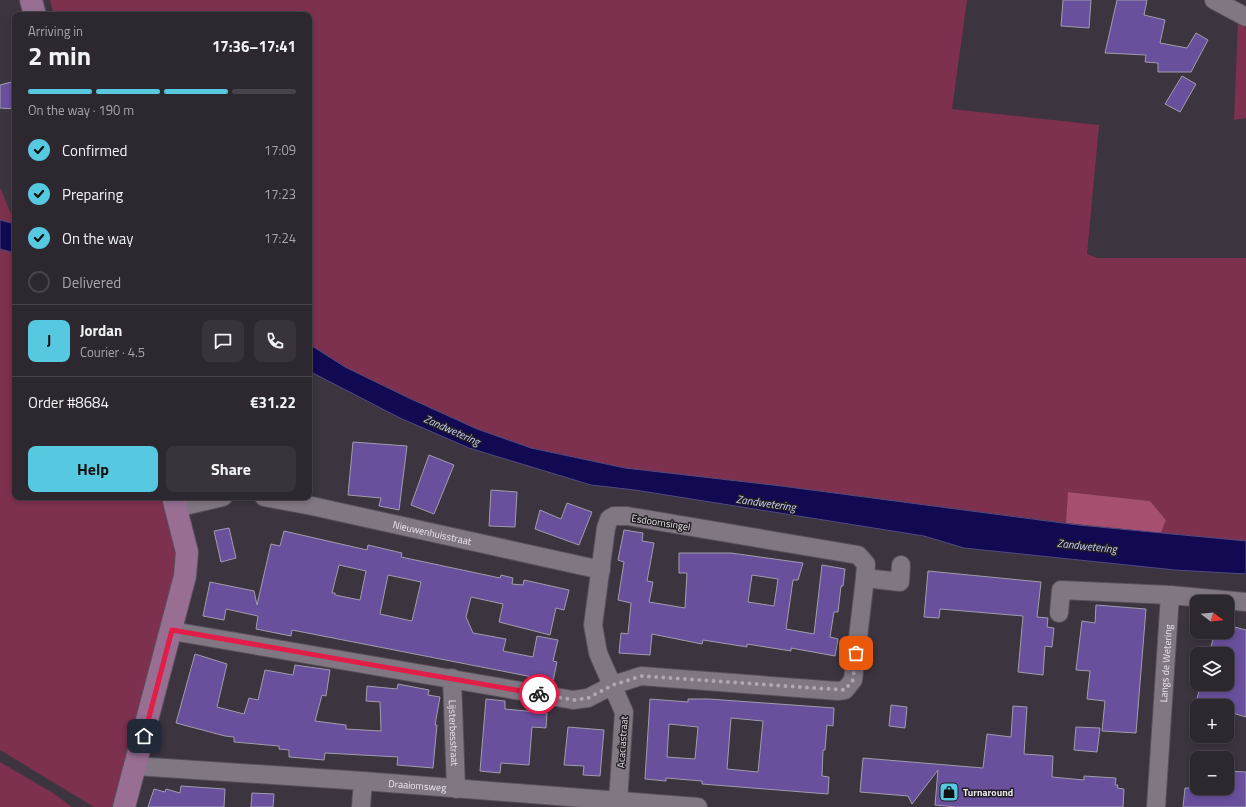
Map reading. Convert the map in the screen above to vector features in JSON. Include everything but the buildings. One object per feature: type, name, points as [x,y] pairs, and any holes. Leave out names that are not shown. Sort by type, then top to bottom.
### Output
[{"type":"street","points":[[30,0],[34,12]]},
{"type":"street","points":[[1214,0],[1246,17]]},
{"type":"street","points":[[124,807],[172,630],[186,568],[187,552],[174,503],[199,500]]},
{"type":"street","name":"Nieuwenhuisstraat","points":[[281,500],[325,508],[601,570]]},
{"type":"street","name":"Esdoornsingel","points":[[613,685],[598,654],[593,625],[606,528],[609,519],[614,516],[627,516],[858,554],[866,564],[865,578]]},
{"type":"street","points":[[172,630],[574,700],[588,698],[613,685],[641,676],[845,690],[853,680],[865,578],[900,582],[901,565]]},
{"type":"street","points":[[1059,613],[1061,590],[1246,602]]},
{"type":"street","name":"Langs de Wetering","points":[[1156,807],[1170,596]]},
{"type":"street","name":"Lijsterbesstraat","points":[[452,678],[456,789]]},
{"type":"street","name":"Acaciastraat","points":[[613,685],[624,712],[618,801]]},
{"type":"street","name":"Draaiomsweg","points":[[135,766],[362,781],[698,807]]},
{"type":"street","points":[[361,807],[362,781]]},
{"type":"shaded area","points":[[50,0],[967,0],[952,109],[1099,125],[1087,254],[1098,258],[1246,258],[1246,541],[1161,533],[1166,520],[1150,501],[1069,492],[1066,523],[781,486],[625,468],[531,448],[477,429],[345,367],[312,346],[312,12],[53,12]]},
{"type":"shaded area","points":[[1238,22],[1246,28],[1246,118],[1234,120]]},
{"type":"shaded area","points":[[0,188],[12,216],[12,223],[0,220]]},
{"type":"shaded area","points":[[0,249],[12,252],[12,500],[165,500],[179,564],[115,807],[94,807],[0,750]]},
{"type":"shaded area","points":[[1068,492],[1150,501],[1166,520],[1161,533],[1066,523]]},
{"type":"shaded area","points":[[0,762],[53,793],[72,807],[0,807]]},
{"type":"water","points":[[0,220],[12,223],[12,252],[0,249]]},
{"type":"water","name":"Zandwetering","points":[[312,346],[345,367],[411,399],[477,429],[531,448],[625,468],[781,486],[1078,525],[1246,541],[1246,574],[1175,570],[964,548],[924,536],[635,490],[591,485],[469,448],[400,418],[312,373]]},
{"type":"way so far","points":[[539,694],[574,700],[588,698],[613,685],[641,676],[838,691],[845,690],[853,680],[856,653]]},
{"type":"place","name":"Turnaround","points":[[949,792]]},
{"type":"route","points":[[144,736],[172,630],[539,694]]}]
